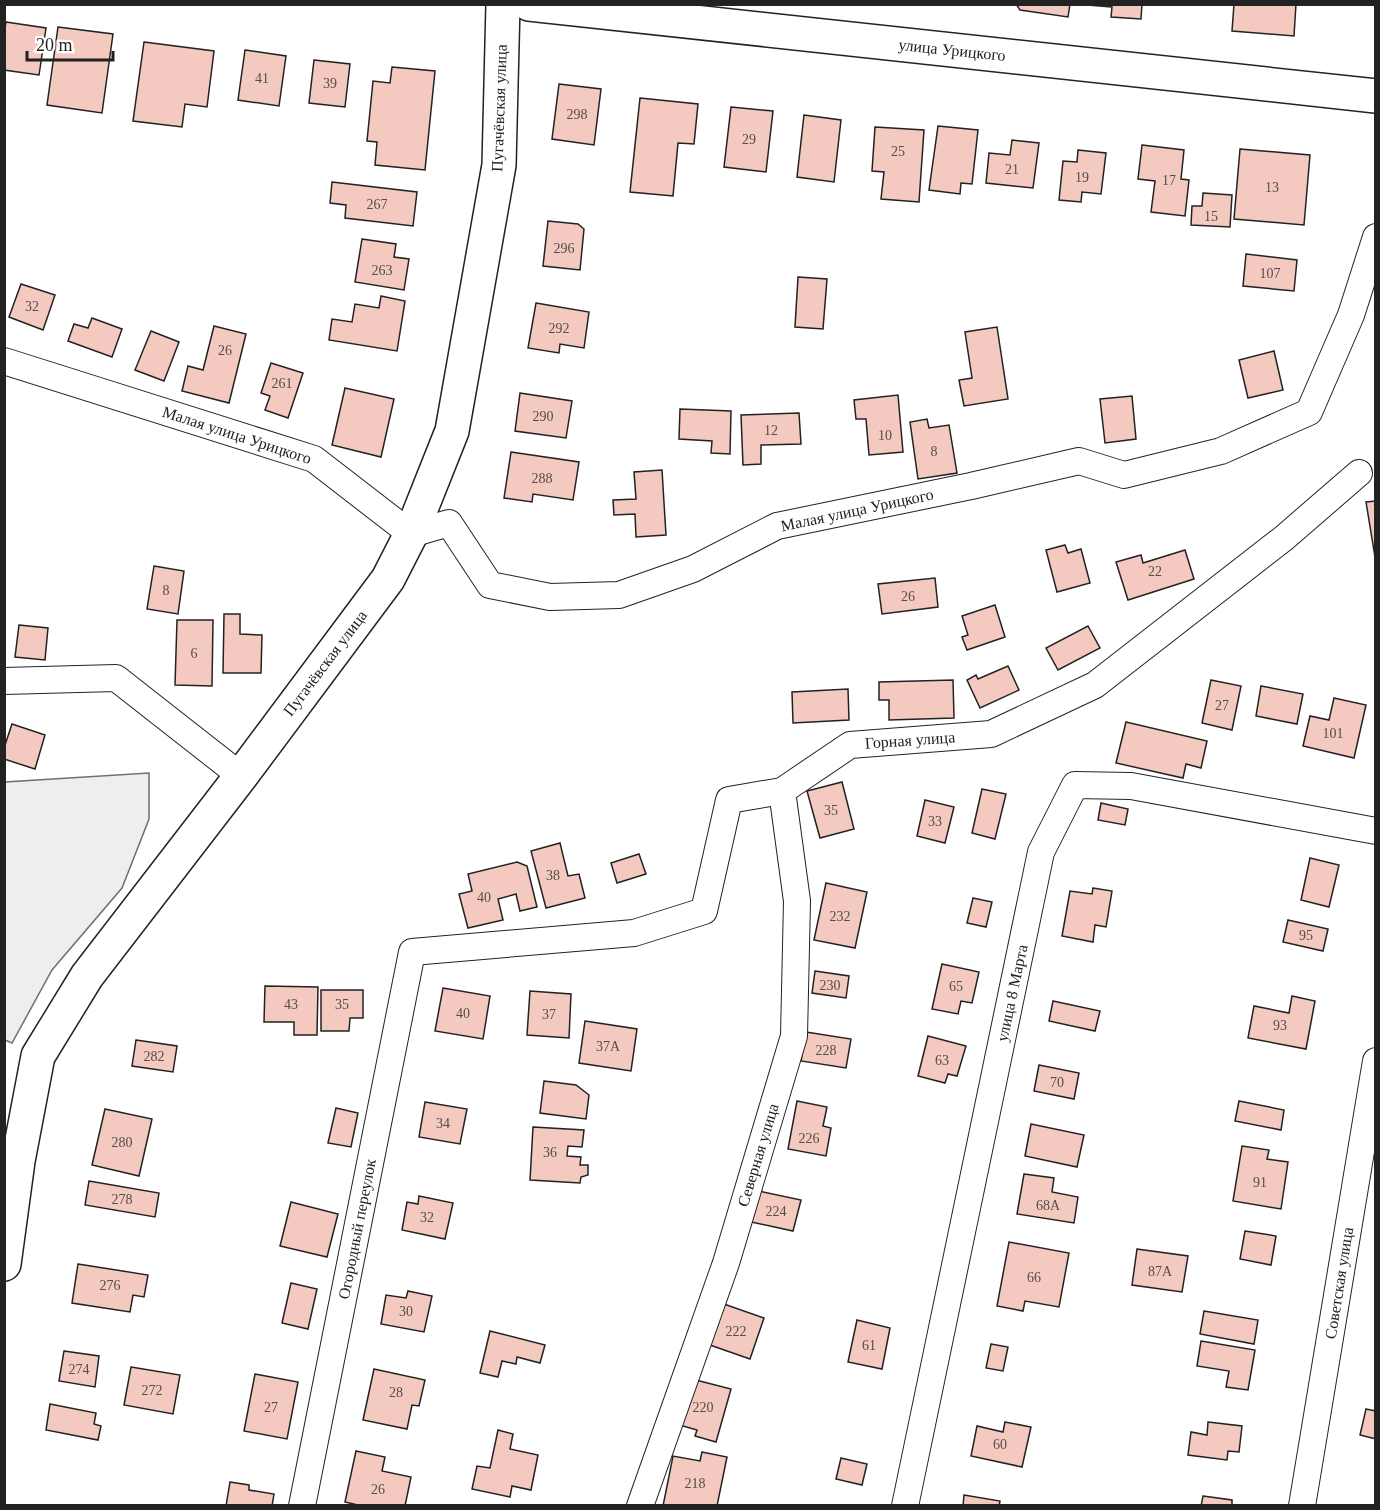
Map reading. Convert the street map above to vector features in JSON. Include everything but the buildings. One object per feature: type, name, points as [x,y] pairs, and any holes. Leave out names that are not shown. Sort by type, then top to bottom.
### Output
[{"type":"main road","name":"Пугачёвская улица","points":[[4,1264],[18,1161],[38,1056],[87,976],[241,776],[388,579],[411,534],[452,432],[499,165],[503,4]]},
{"type":"main road","name":"улица Урицкого","points":[[529,4],[1376,96]]},
{"type":"street","name":"Малая улица Урицкого","points":[[4,361],[314,459],[411,534],[449,523],[490,585],[550,597],[618,595],[693,569],[777,526],[1079,461],[1124,476],[1221,451],[1309,412],[1351,315],[1376,237]]},
{"type":"street","name":"Горная улица","points":[[412,952],[634,933],[704,911],[729,800],[782,791],[850,745],[991,734],[1095,685],[1284,538],[1359,473]]},
{"type":"street","points":[[4,681],[116,678],[241,776]]},
{"type":"street","name":"улица 8 Марта","points":[[905,1506],[1041,852],[1075,785],[1131,786],[1376,831]]},
{"type":"street","name":"Северная улица","points":[[640,1506],[726,1263],[794,1036],[797,901],[782,791]]},
{"type":"street","name":"Огородный переулок","points":[[302,1506],[412,952]]},
{"type":"street","name":"Советская улица","points":[[1302,1506],[1376,1061]]},
{"type":"shaded area","points":[[149,773],[149,819],[122,888],[52,970],[12,1043],[5,1040],[5,782]]}]
